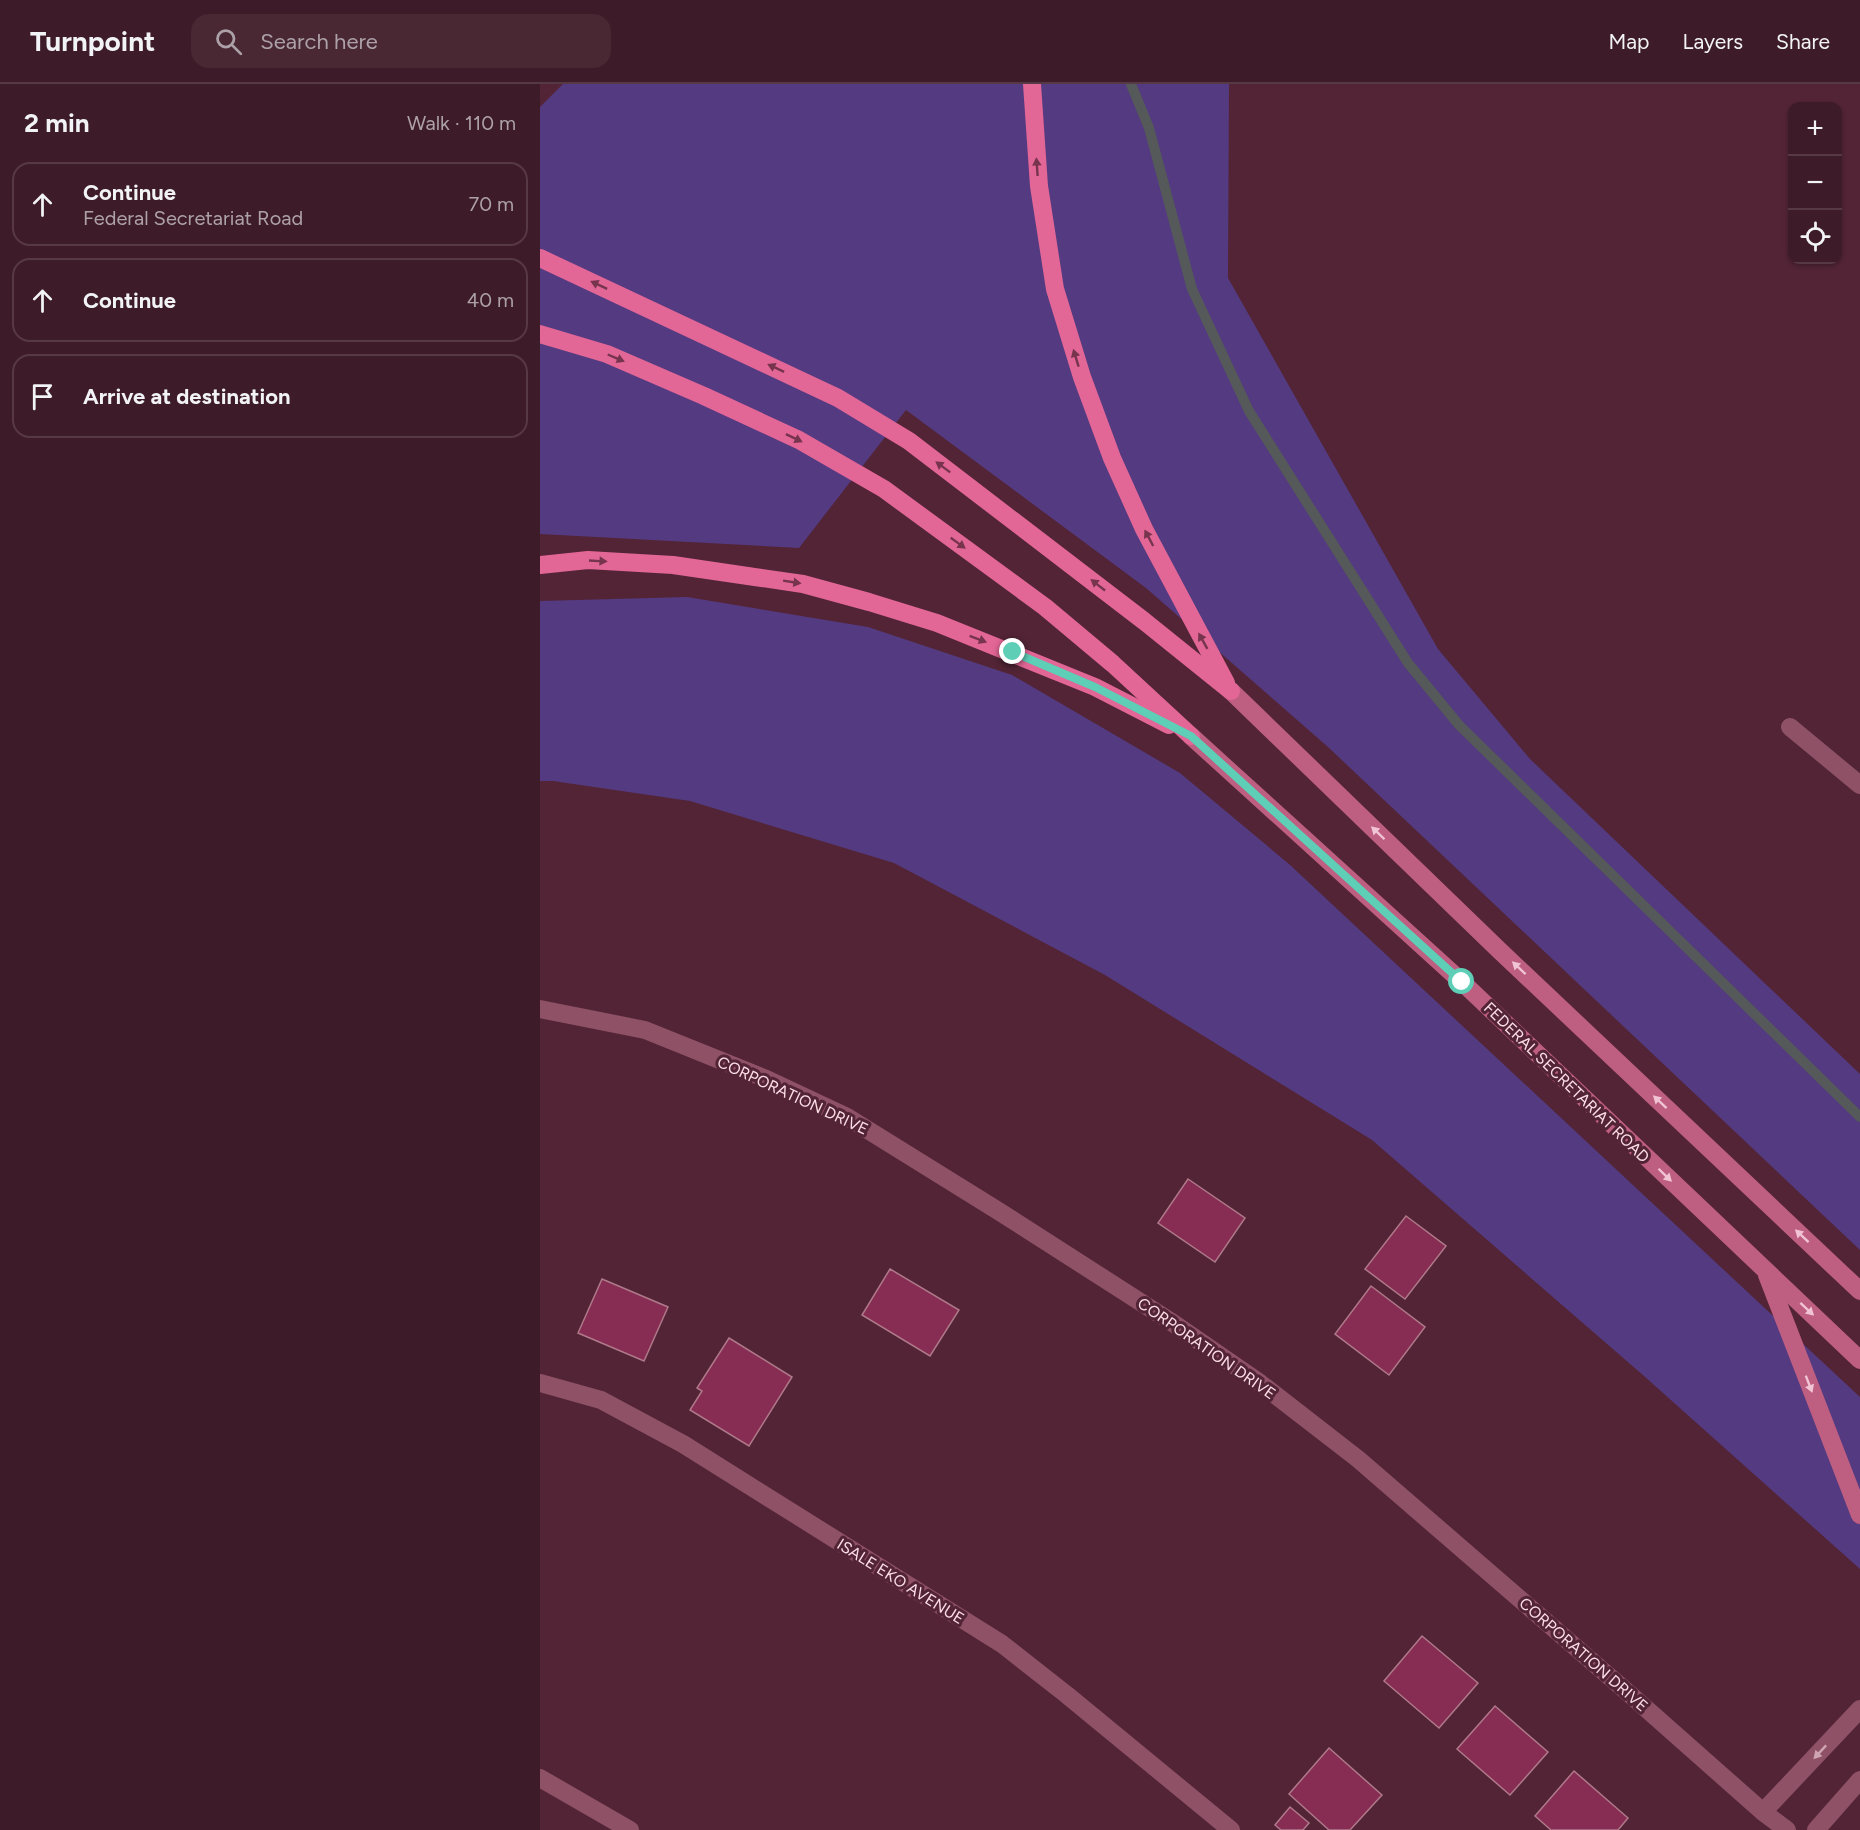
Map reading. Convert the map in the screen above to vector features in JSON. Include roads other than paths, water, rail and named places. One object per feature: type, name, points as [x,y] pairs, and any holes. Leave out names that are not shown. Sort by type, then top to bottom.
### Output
[{"type":"main road","points":[[1032,84],[1039,186],[1055,289],[1082,377],[1112,458],[1144,529],[1231,691]]},
{"type":"main road","points":[[540,258],[838,398],[909,441],[1144,621],[1231,691],[1509,959],[1860,1291]]},
{"type":"main road","points":[[540,334],[607,354],[704,396],[799,440],[884,489],[1045,607],[1113,664],[1191,736]]},
{"type":"main road","points":[[540,565],[588,560],[673,565],[802,584],[937,623],[1095,687],[1191,736]]},
{"type":"main road","name":"FEDERAL SECRETARIAT ROAD","points":[[1191,736],[1462,982],[1860,1360]]},
{"type":"main road","points":[[1765,1271],[1860,1515]]},
{"type":"street","points":[[1790,727],[1860,785]]},
{"type":"street","name":"CORPORATION DRIVE","points":[[540,1009],[645,1030],[764,1078],[847,1117],[1170,1321],[1260,1383],[1358,1459],[1763,1812],[1787,1830]]},
{"type":"street","name":"ISALE EKO AVENUE","points":[[540,1383],[602,1400],[683,1444],[1002,1644],[1231,1830]]},
{"type":"street","points":[[1763,1812],[1860,1709]]},
{"type":"street","points":[[540,1778],[630,1830]]},
{"type":"street","points":[[1816,1830],[1860,1780]]},
{"type":"waterway","points":[[1131,84],[1149,128],[1192,289],[1249,411],[1408,663],[1459,725],[1860,1117]]}]
